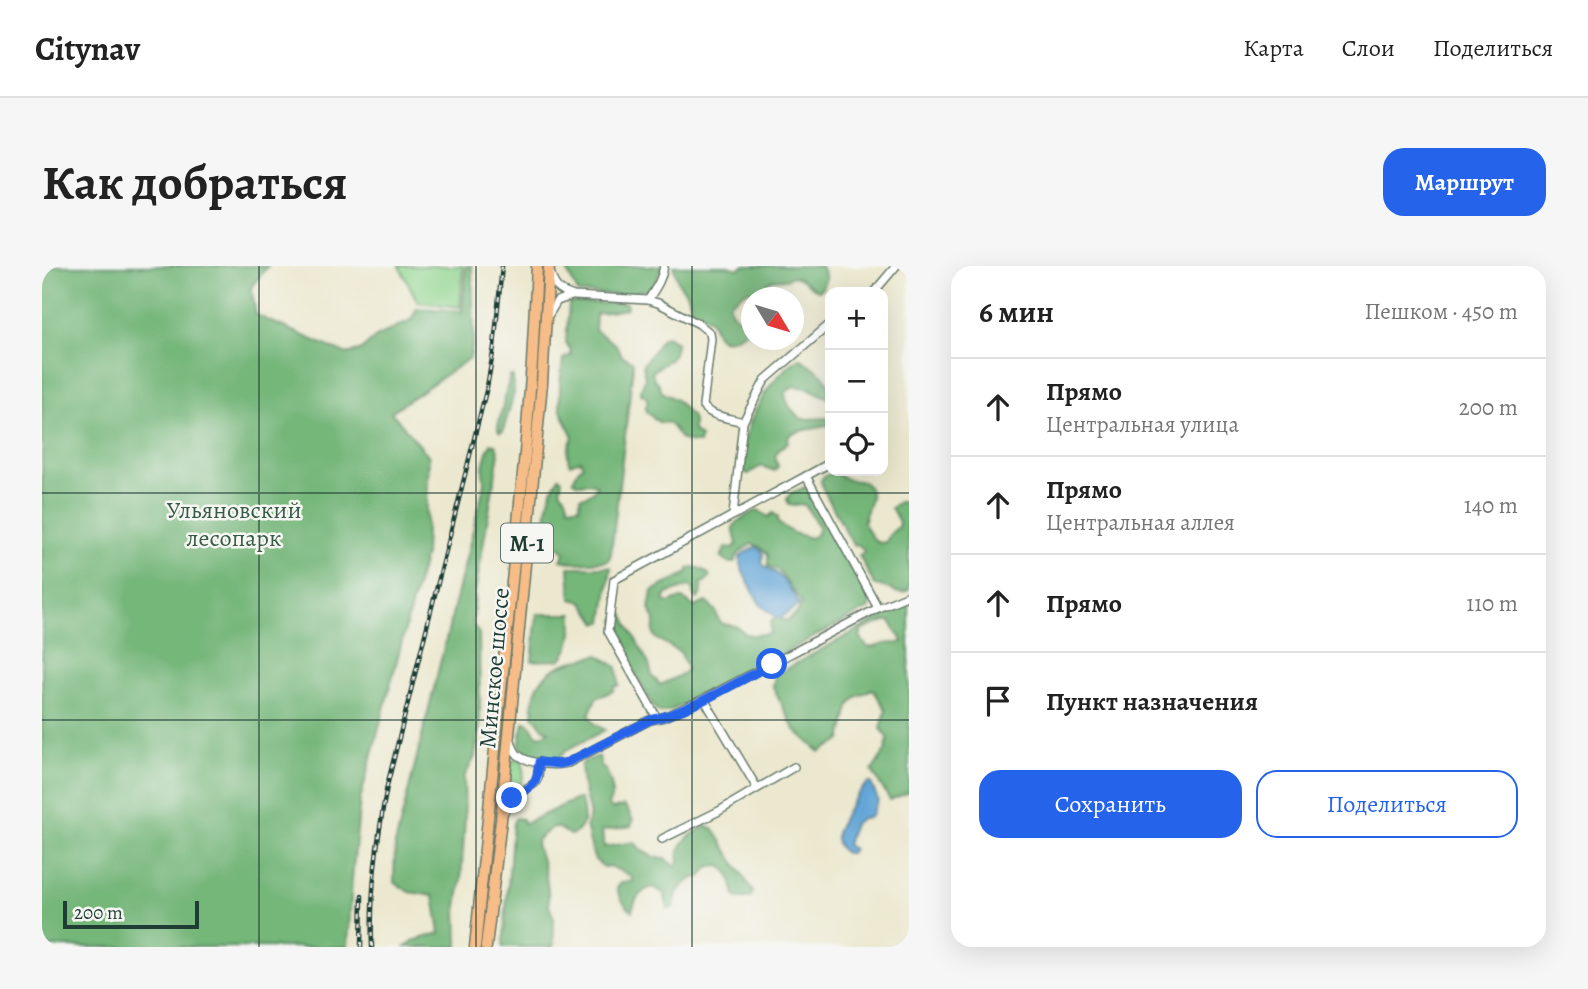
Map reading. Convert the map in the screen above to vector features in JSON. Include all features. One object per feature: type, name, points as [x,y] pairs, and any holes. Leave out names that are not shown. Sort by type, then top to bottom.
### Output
[{"type":"highway","name":"Минское шоссе","points":[[475,947],[524,465],[537,266]]},
{"type":"highway","name":"Минское шоссе","points":[[486,947],[501,820],[542,383],[549,266]]},
{"type":"street","points":[[549,266],[556,286],[573,296],[648,300],[699,324],[710,333],[711,338],[704,406],[706,411],[743,422]]},
{"type":"street","points":[[648,300],[663,275],[664,266]]},
{"type":"street","points":[[878,287],[896,266]]},
{"type":"street","points":[[545,326],[550,310],[557,301],[573,296]]},
{"type":"street","points":[[733,515],[743,422],[765,380],[825,328]]},
{"type":"street","points":[[653,719],[608,631],[614,580],[825,466]]},
{"type":"street","points":[[806,476],[878,608]]},
{"type":"street","points":[[509,732],[513,748],[519,755],[539,762],[568,762],[653,719],[705,699],[878,608],[909,595]]},
{"type":"street","points":[[705,699],[757,788]]},
{"type":"street","points":[[501,820],[512,798],[535,783],[539,762]]},
{"type":"street","points":[[662,839],[719,811],[794,766]]},
{"type":"green space","name":"Ульяновский лесопарк","points":[[44,266],[268,266],[251,287],[256,315],[345,354],[360,351],[376,337],[411,320],[417,308],[462,311],[466,266],[472,266],[474,337],[470,358],[391,412],[429,456],[425,554],[360,800],[348,947],[42,947]]},
{"type":"green space","points":[[399,266],[463,266],[460,307],[418,302]]},
{"type":"green space","points":[[566,266],[662,266],[655,284],[649,290],[629,295],[578,293]]},
{"type":"green space","points":[[673,266],[727,266],[739,269],[743,266],[821,266],[826,278],[818,291],[792,276],[772,280],[767,287],[741,287],[741,295],[730,303],[730,306],[734,315],[741,320],[741,335],[729,339],[721,338],[710,319],[692,310],[688,295],[679,284]]},
{"type":"green space","points":[[569,303],[626,303],[627,306],[626,309],[596,314],[595,330],[616,345],[622,356],[633,362],[611,554],[608,561],[574,563],[561,560],[565,553],[560,547],[545,542],[549,500],[559,477],[562,480],[560,490],[569,507],[579,507],[581,497],[591,493],[597,485],[578,484],[573,480],[583,465],[580,460],[570,464],[568,450],[573,437],[560,408],[563,359],[571,355],[566,343]]},
{"type":"green space","points":[[667,336],[676,342],[673,355],[652,373],[662,392],[676,400],[691,416],[693,431],[701,438],[699,443],[681,439],[667,422],[658,421],[646,411],[648,401],[641,394],[645,379],[643,364],[662,338]]},
{"type":"green space","points":[[800,358],[825,378],[825,396],[808,388],[793,386],[785,393],[793,411],[802,419],[825,418],[825,426],[792,434],[776,455],[778,466],[775,471],[761,466],[748,474],[743,471],[743,455],[750,423],[766,392],[788,367]]},
{"type":"green space","points":[[510,376],[513,376],[514,393],[503,431],[500,432],[498,426]]},
{"type":"green space","points":[[491,443],[496,445],[499,453],[475,593],[473,624],[479,634],[480,724],[475,757],[464,777],[465,817],[457,906],[458,947],[405,947],[413,941],[440,933],[434,896],[409,892],[394,882],[395,845],[485,482],[484,462]]},
{"type":"green space","points":[[824,476],[842,476],[866,484],[871,499],[864,523],[878,542],[886,542],[898,527],[899,522],[891,508],[899,502],[909,502],[909,590],[899,593],[874,584],[859,555],[864,552],[863,549],[857,544],[853,545],[822,487],[821,480]]},
{"type":"green space","points":[[805,487],[810,488],[871,603],[869,608],[702,696],[666,712],[655,709],[623,651],[624,640],[615,621],[617,616],[623,614],[649,664],[652,676],[660,685],[683,674],[687,669],[681,653],[656,638],[653,632],[655,620],[649,609],[652,591],[686,574],[689,568],[695,567],[710,576],[701,584],[702,592],[699,597],[697,599],[693,595],[694,589],[689,586],[667,594],[664,600],[669,603],[684,599],[695,607],[706,602],[715,610],[723,624],[736,626],[746,634],[770,634],[771,622],[775,617],[787,621],[797,613],[802,603],[778,570],[768,566],[768,554],[758,546],[752,544],[744,549],[735,562],[730,563],[721,557],[726,547],[733,548],[737,544],[733,527],[741,519],[758,510],[768,517],[773,513],[778,517],[778,523],[793,533],[811,538],[816,535],[819,527],[805,505],[788,504],[787,498],[791,493]]},
{"type":"green space","points":[[569,567],[611,567],[603,622],[597,623],[583,602],[571,599]]},
{"type":"green space","points":[[909,602],[909,792],[890,800],[872,771],[885,751],[888,739],[881,729],[886,710],[872,689],[856,697],[849,706],[841,740],[820,752],[794,729],[773,687],[775,675]],"holes":[[[890,621],[903,642],[868,647],[860,636],[862,630]]]},
{"type":"green space","points":[[537,614],[573,614],[569,645],[560,660],[532,661]]},
{"type":"green space","points":[[599,655],[617,667],[619,685],[614,687],[613,691],[596,698],[589,715],[595,724],[605,730],[566,750],[558,759],[522,750],[520,740],[524,722],[529,723],[540,736],[549,731],[544,729],[533,715],[532,706],[536,689],[544,677],[558,667]]},
{"type":"green space","points":[[599,756],[601,767],[606,770],[612,788],[608,805],[612,809],[624,806],[633,821],[631,826],[602,831],[604,847],[634,842],[642,851],[676,866],[680,849],[686,839],[707,826],[713,828],[753,892],[750,897],[740,899],[735,896],[729,875],[724,869],[720,866],[708,867],[701,877],[686,883],[678,891],[673,908],[668,909],[664,893],[653,887],[640,895],[632,911],[629,909],[620,897],[617,887],[621,883],[633,881],[631,876],[610,866],[604,867],[595,860],[586,826],[590,815],[581,765]]},
{"type":"green space","points":[[516,758],[523,763],[523,776],[517,791],[511,791],[509,774]]},
{"type":"green space","points":[[580,799],[584,815],[579,830],[570,835],[553,827],[538,839],[536,845],[544,866],[549,906],[554,919],[554,947],[503,947],[513,822],[516,818],[522,819],[523,823],[528,822]]},
{"type":"water","points":[[756,547],[763,554],[762,563],[783,580],[799,605],[779,619],[760,604],[742,570],[740,557]]},
{"type":"water","points":[[868,783],[871,783],[878,800],[870,817],[855,822],[846,845],[853,849],[846,853],[838,845],[836,833],[849,806]]},
{"type":"railway","points":[[372,947],[375,866],[387,786],[487,387],[502,266]]},
{"type":"railway","points":[[361,947],[362,896]]},
{"type":"route","points":[[512,798],[535,783],[539,762],[564,764],[650,720],[664,717],[705,699],[772,664]]}]
